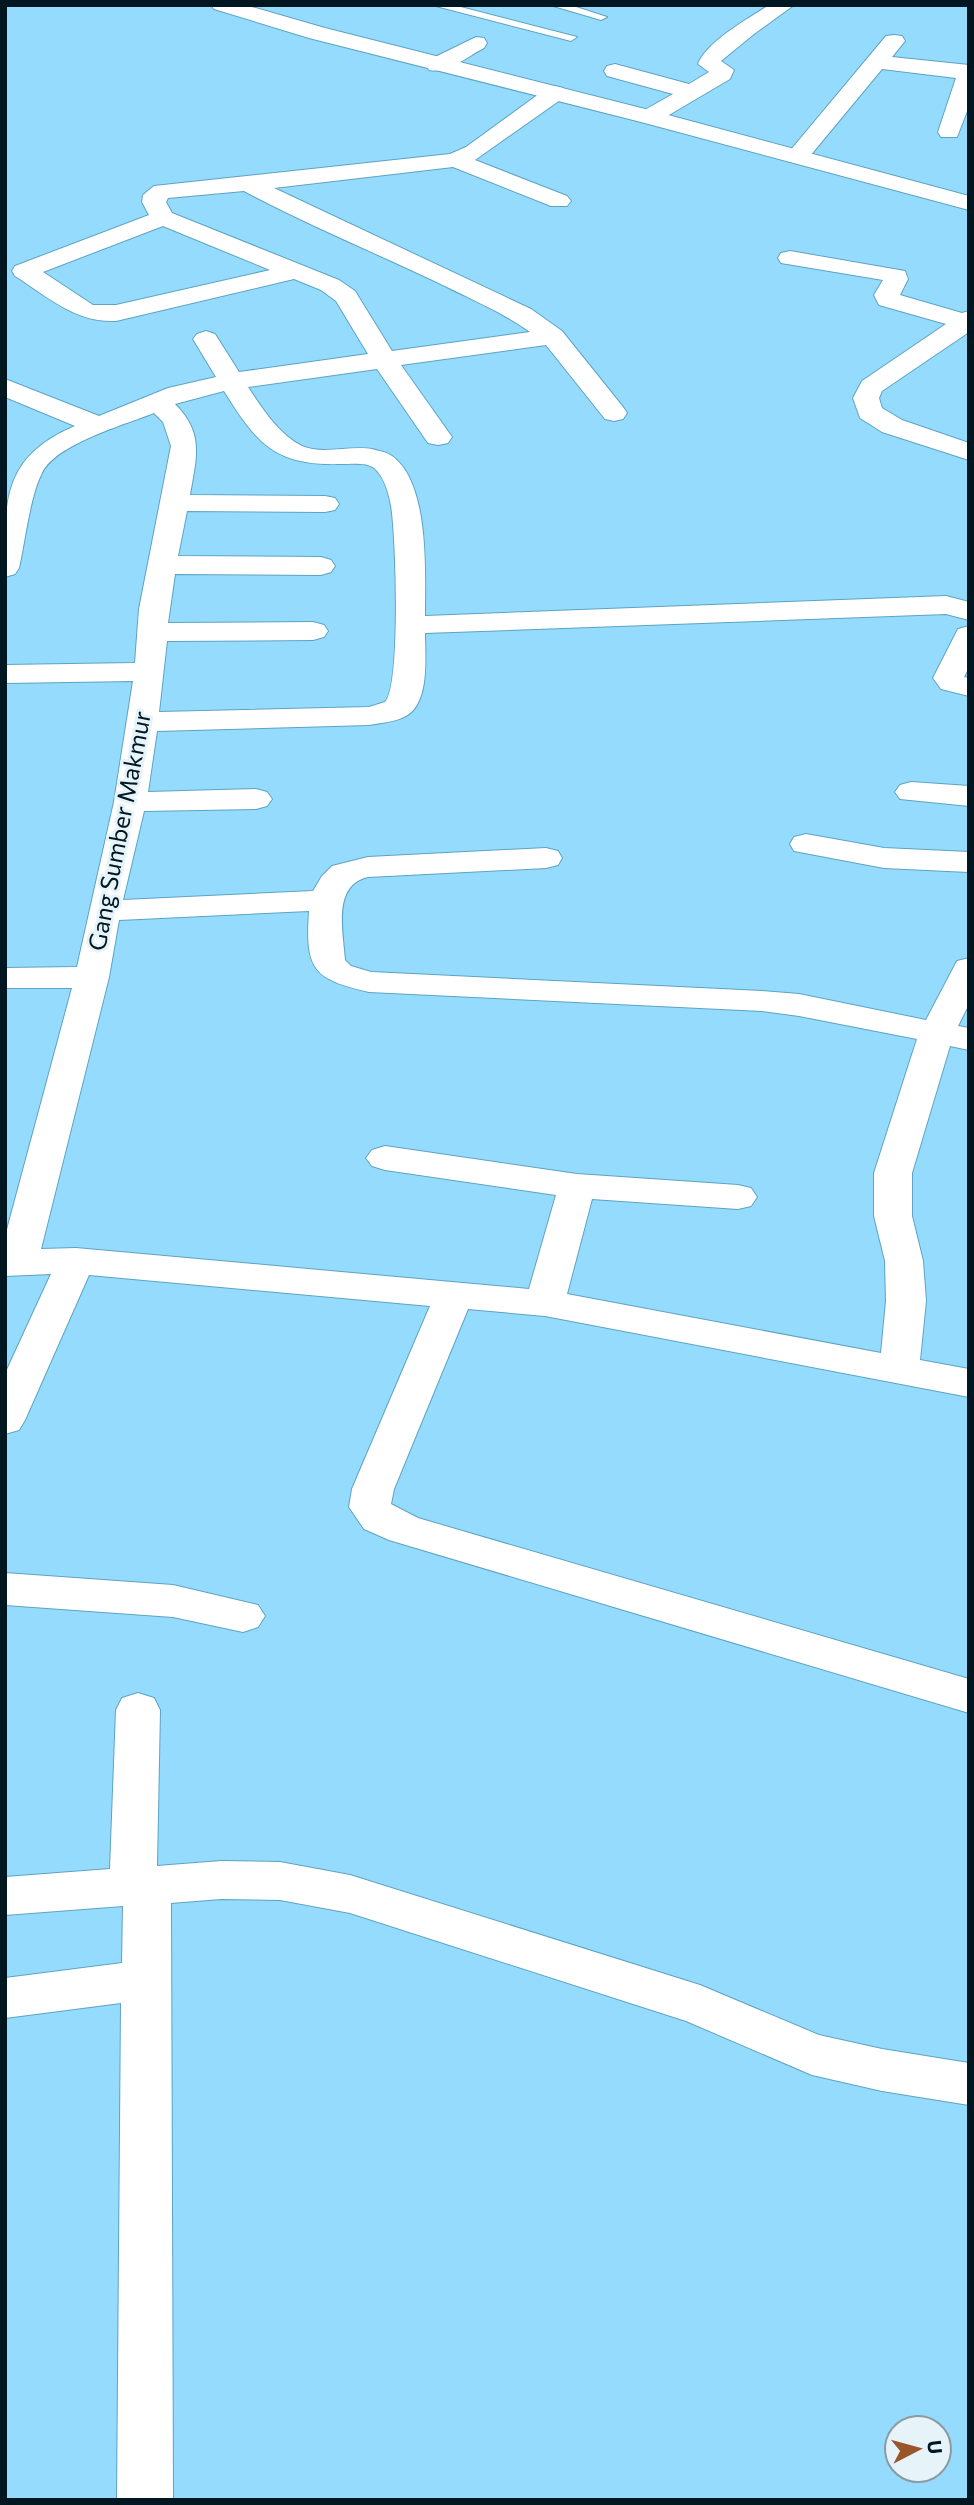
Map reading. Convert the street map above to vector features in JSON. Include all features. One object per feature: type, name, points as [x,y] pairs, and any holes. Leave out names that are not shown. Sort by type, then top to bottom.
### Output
[{"type":"street","points":[[649,117],[722,74],[723,70],[709,64],[719,50],[784,5]]},
{"type":"street","points":[[236,7],[436,65],[649,117],[969,203]]},
{"type":"street","points":[[797,157],[894,41]]},
{"type":"street","points":[[436,65],[476,43]]},
{"type":"street","points":[[877,62],[969,72],[949,132]]},
{"type":"street","points":[[615,71],[692,92]]},
{"type":"street","points":[[438,437],[385,361],[346,296],[330,285],[163,218],[154,202],[155,195],[162,191],[456,160],[474,152],[555,93]]},
{"type":"street","points":[[456,160],[559,201]]},
{"type":"street","points":[[248,184],[299,211],[422,265],[522,314],[553,336],[614,413]]},
{"type":"street","points":[[163,218],[25,269],[24,272],[84,310],[97,314],[116,313],[293,272]]},
{"type":"street","points":[[790,258],[896,276],[887,295],[888,300],[967,321]]},
{"type":"street","points":[[967,321],[871,387],[866,398],[869,412],[892,426],[969,452]]},
{"type":"street","points":[[5,568],[25,480],[18,471],[71,437],[177,394],[233,381],[553,336]]},
{"type":"street","points":[[142,722],[369,716],[392,711],[403,704],[407,693],[411,625],[405,510],[396,478],[383,460],[371,457],[317,457],[291,452],[260,424],[206,339]]},
{"type":"street","points":[[7,389],[99,426]]},
{"type":"street","name":"Gang Sumber Makmur","points":[[12,1262],[92,976],[104,911],[130,802],[150,672],[152,632],[186,446],[174,419],[158,402]]},
{"type":"street","points":[[175,503],[325,504]]},
{"type":"street","points":[[163,565],[321,566]]},
{"type":"street","points":[[411,625],[961,603]]},
{"type":"street","points":[[152,632],[313,631]]},
{"type":"street","points":[[969,635],[948,678],[952,683],[969,687]]},
{"type":"street","points":[[5,674],[150,672]]},
{"type":"street","points":[[911,792],[969,796]]},
{"type":"street","points":[[130,802],[256,799]]},
{"type":"street","points":[[806,844],[884,858],[969,862]]},
{"type":"street","points":[[546,858],[368,867],[341,874],[331,888],[327,900],[328,962],[339,973],[369,982],[762,1001],[799,1005],[953,1035]]},
{"type":"street","points":[[104,911],[327,900]]},
{"type":"street","points":[[899,1367],[906,1301],[904,1261],[893,1216],[893,1173],[953,1035],[969,968]]},
{"type":"street","points":[[5,978],[92,976]]},
{"type":"street","points":[[385,1158],[577,1186],[738,1197]]},
{"type":"street","points":[[545,1303],[577,1186]]},
{"type":"street","points":[[5,1420],[76,1261]]},
{"type":"street","points":[[12,1262],[76,1261],[545,1303],[969,1382]]},
{"type":"street","points":[[454,1295],[373,1489],[370,1507],[379,1518],[404,1529],[969,1696]]},
{"type":"street","points":[[5,1588],[173,1601],[243,1616]]},
{"type":"street","points":[[138,1710],[140,1886],[146,1980],[145,2500]]},
{"type":"street","points":[[5,1896],[221,1880],[280,1881],[350,1895],[699,2005],[812,2054],[882,2070],[969,2084]]},
{"type":"street","points":[[5,1998],[146,1980]]},
{"type":"lane","points":[[438,5],[571,37]]},
{"type":"lane","points":[[556,5],[601,17]]}]
